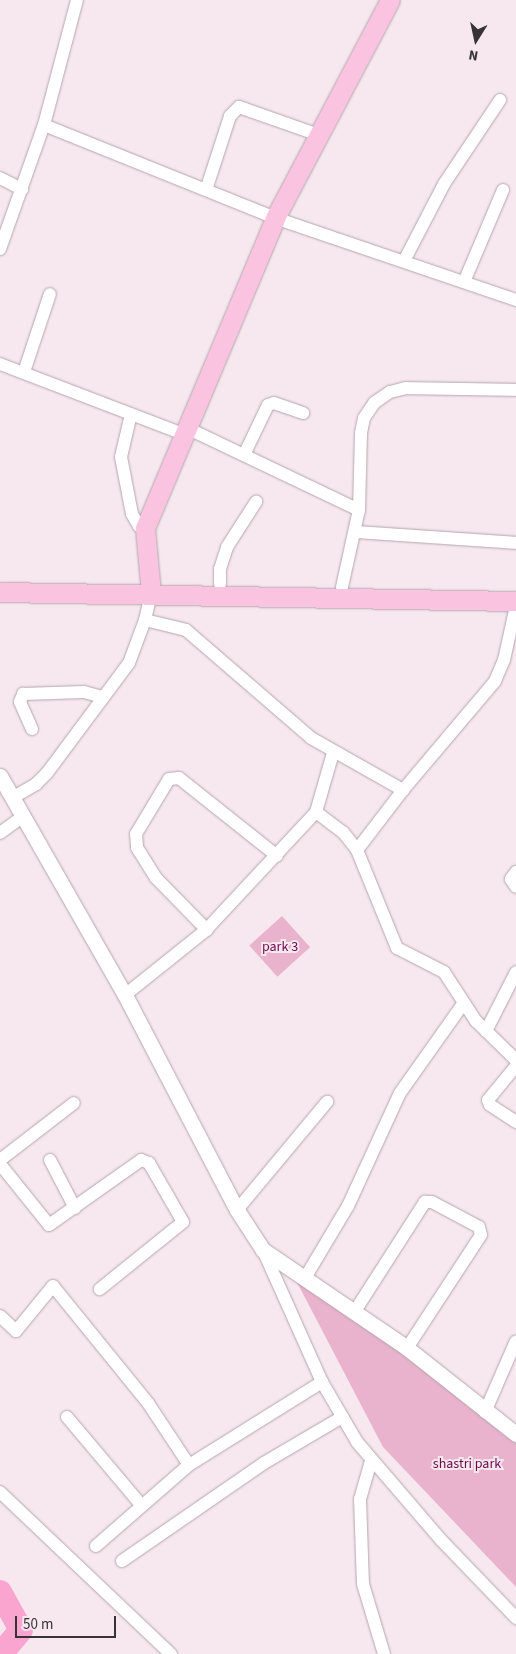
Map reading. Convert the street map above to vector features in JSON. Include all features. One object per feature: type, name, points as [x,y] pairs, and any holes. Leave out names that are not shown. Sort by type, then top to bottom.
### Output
[{"type":"main road","points":[[150,588],[145,528],[188,432],[275,218],[390,0]]},
{"type":"main road","points":[[0,581],[516,601]]},
{"type":"main road","points":[[0,592],[220,584],[516,590]]},
{"type":"street","points":[[0,249],[44,125],[76,0]]},
{"type":"street","points":[[404,261],[444,184],[500,100]]},
{"type":"street","points":[[206,190],[230,116],[239,107],[319,135]]},
{"type":"street","points":[[44,125],[275,218],[516,300]]},
{"type":"street","points":[[0,178],[22,189]]},
{"type":"street","points":[[464,282],[503,190]]},
{"type":"street","points":[[24,372],[50,294]]},
{"type":"street","points":[[0,364],[131,414],[188,432],[244,455],[359,510]]},
{"type":"street","points":[[342,587],[359,510],[361,433],[364,418],[374,403],[390,392],[406,388],[516,390]]},
{"type":"street","points":[[244,455],[268,405],[274,403],[303,413]]},
{"type":"street","points":[[131,414],[121,457],[132,514],[139,526],[145,528]]},
{"type":"street","points":[[220,584],[220,569],[227,547],[256,502]]},
{"type":"street","points":[[355,532],[516,542]]},
{"type":"street","points":[[12,798],[36,784],[47,773],[128,663],[145,620],[150,588]]},
{"type":"street","points":[[357,850],[403,790],[495,681],[504,660],[516,606]]},
{"type":"street","points":[[145,620],[174,625],[200,639],[280,714],[333,753],[403,790]]},
{"type":"street","points":[[32,729],[20,702],[23,694],[84,692],[103,697]]},
{"type":"street","points":[[125,995],[207,930],[316,812],[333,753]]},
{"type":"street","points":[[0,776],[125,995],[237,1210],[263,1250],[322,1382],[342,1417],[371,1461],[516,1618]]},
{"type":"street","points":[[207,930],[156,878],[137,847],[136,834],[169,779],[179,778],[277,856]]},
{"type":"street","points":[[316,812],[342,832],[357,850],[397,948],[407,956],[437,966],[486,1031],[516,1060]]},
{"type":"street","points":[[0,833],[22,816]]},
{"type":"street","points":[[516,872],[511,879],[516,887]]},
{"type":"street","points":[[486,1031],[516,972]]},
{"type":"street","points":[[305,1278],[348,1206],[400,1093],[464,1004]]},
{"type":"street","points":[[516,1066],[488,1100],[490,1105],[516,1122]]},
{"type":"street","points":[[237,1210],[327,1102]]},
{"type":"street","points":[[0,1160],[74,1103]]},
{"type":"street","points":[[0,1164],[49,1225],[144,1159],[182,1218],[178,1228],[100,1289]]},
{"type":"street","points":[[50,1160],[75,1208]]},
{"type":"street","points":[[355,1311],[425,1202],[432,1202],[479,1227],[481,1235],[406,1348]]},
{"type":"street","points":[[263,1250],[355,1311],[406,1348],[485,1412],[516,1434]]},
{"type":"street","points":[[0,1316],[16,1331],[53,1286],[148,1403],[189,1465]]},
{"type":"street","points":[[485,1412],[516,1342]]},
{"type":"street","points":[[96,1546],[189,1465],[322,1382]]},
{"type":"street","points":[[67,1417],[141,1505]]},
{"type":"street","points":[[122,1561],[264,1463],[342,1417]]},
{"type":"street","points":[[371,1461],[360,1499],[363,1584],[384,1654]]},
{"type":"street","points":[[0,1492],[171,1654]]},
{"type":"green space","name":"park 3","points":[[282,916],[310,947],[277,977],[249,945]]},
{"type":"green space","name":"shastri park","points":[[289,1267],[516,1439],[516,1587],[383,1447]]},
{"type":"waterway","points":[[0,1592],[21,1630],[1,1654]]}]
